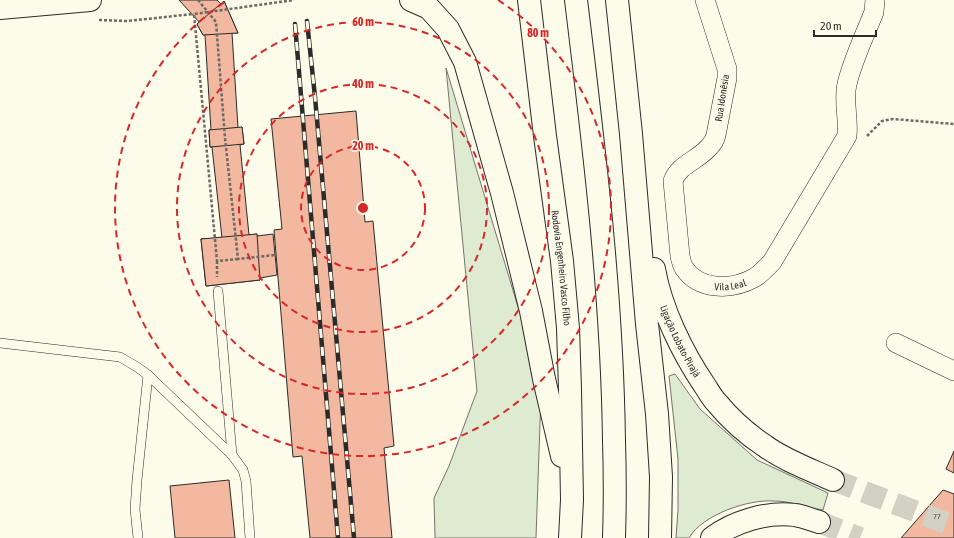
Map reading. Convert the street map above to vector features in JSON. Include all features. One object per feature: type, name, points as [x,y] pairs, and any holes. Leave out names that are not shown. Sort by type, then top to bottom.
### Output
[{"type":"main road","points":[[0,8],[90,0]]},
{"type":"main road","points":[[411,0],[429,8],[448,29],[465,62],[502,193],[531,311],[544,379],[572,500]]},
{"type":"main road","name":"Rodovia Engenheiro Vasco Filho","points":[[529,0],[562,261],[568,328],[572,500],[570,538]]},
{"type":"main road","points":[[576,0],[600,201],[613,374],[614,538]]},
{"type":"main road","points":[[617,0],[631,134],[647,324],[657,414],[661,477],[660,538]]},
{"type":"main road","name":"Ligação Lobato-Pirajá","points":[[631,134],[659,293],[678,338],[695,371],[716,403],[740,427],[766,447],[833,480]]},
{"type":"main road","points":[[712,538],[732,526],[752,519],[773,515],[796,515],[819,522]]},
{"type":"street","name":"Rua Idonêsia","points":[[673,181],[676,173],[710,147],[714,141],[727,78],[725,62],[705,0]]},
{"type":"street","name":"Vila Leal","points":[[673,181],[680,256],[684,268],[691,276],[703,284],[716,287],[728,287],[748,280],[762,272],[772,262],[847,136],[847,85],[874,12],[875,0]]},
{"type":"street","points":[[896,343],[954,371]]},
{"type":"lane","points":[[218,291],[232,455]]},
{"type":"lane","points":[[0,343],[120,357],[148,375],[232,455],[243,470],[246,481],[250,538]]},
{"type":"lane","points":[[138,538],[136,509],[137,480],[148,375]]},
{"type":"path","points":[[198,0],[216,22],[225,138],[238,259]]},
{"type":"path","points":[[275,255],[217,261],[194,14],[294,0]]},
{"type":"path","points":[[866,137],[882,121],[893,119],[954,124]]},
{"type":"green space","points":[[446,68],[528,337],[541,395],[536,538],[435,538],[434,498],[449,466],[477,391]]},
{"type":"green space","points":[[675,374],[700,409],[757,460],[828,493],[823,510],[780,501],[763,501],[752,503],[727,510],[704,522],[689,538],[676,538],[678,510],[678,459],[669,376]]},
{"type":"building","points":[[179,0],[217,0],[221,4],[224,1],[238,33],[232,33],[238,128],[242,127],[244,144],[240,145],[249,235],[257,234],[257,236],[273,234],[277,275],[260,278],[260,280],[206,286],[201,239],[222,238],[212,147],[210,147],[209,130],[211,130],[205,35],[203,35],[197,24],[199,22]]},
{"type":"building","points":[[224,1],[238,33],[203,35],[197,24]]},
{"type":"building","points":[[356,111],[365,222],[373,221],[394,446],[384,448],[392,538],[310,538],[302,456],[293,457],[274,230],[282,229],[271,119]]},
{"type":"building","points":[[242,127],[244,144],[210,147],[209,130]]},
{"type":"building","points":[[257,234],[260,280],[206,286],[201,239]]},
{"type":"building","points":[[954,451],[954,473],[946,469]]},
{"type":"building","points":[[229,480],[235,538],[175,538],[170,486]]},
{"type":"building","points":[[943,490],[954,494],[954,538],[901,538]]},
{"type":"tunnel","points":[[833,480],[954,526]]},
{"type":"tunnel","points":[[819,522],[860,538]]},
{"type":"railway","points":[[307,21],[354,538]]},
{"type":"railway","points":[[295,24],[338,538]]}]
